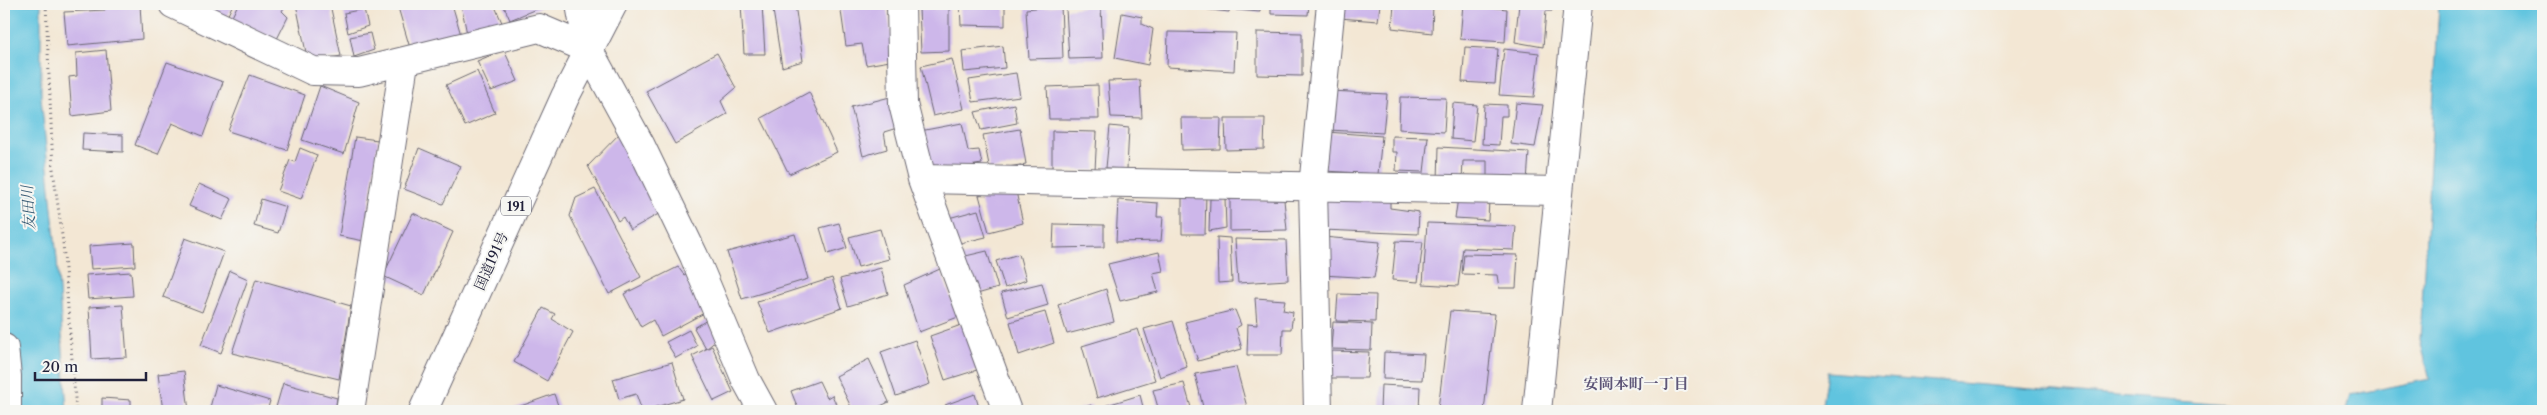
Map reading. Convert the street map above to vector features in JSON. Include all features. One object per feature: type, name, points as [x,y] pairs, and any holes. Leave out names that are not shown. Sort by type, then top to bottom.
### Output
[{"type":"main road","points":[[173,4],[313,71],[358,72],[539,28],[588,49]]},
{"type":"main road","points":[[580,4],[588,49],[641,146],[690,248],[746,380],[763,411]]},
{"type":"main road","name":"国道191号","points":[[423,411],[588,49],[613,4]]},
{"type":"main road","points":[[902,4],[904,104],[922,179],[1007,411]]},
{"type":"main road","points":[[1318,411],[1314,187],[1331,4]]},
{"type":"main road","points":[[1537,411],[1578,4]]},
{"type":"main road","points":[[350,411],[404,62]]},
{"type":"main road","points":[[922,179],[1559,191]]},
{"type":"main road","points":[[4,348],[7,376],[6,411]]},
{"type":"path","points":[[46,4],[53,169],[63,243],[76,411]]},
{"type":"water","name":"友田川","points":[[4,4],[41,4],[41,97],[57,259],[67,411],[13,411],[4,255]]},
{"type":"water","points":[[2439,4],[2543,4],[2543,411],[2346,411],[2350,395],[2430,379],[2420,340]]},
{"type":"water","points":[[1827,372],[2298,411],[1821,411]]},
{"type":"building","points":[[105,4],[140,4],[142,39],[67,46],[64,12],[105,10]]},
{"type":"building","points":[[200,4],[233,4],[225,21]]},
{"type":"building","points":[[238,4],[286,4],[282,11],[288,17],[276,41],[231,19]]},
{"type":"building","points":[[296,4],[330,4],[341,56],[308,62]]},
{"type":"building","points":[[397,4],[452,4],[461,35],[410,48]]},
{"type":"building","points":[[461,4],[494,4],[503,25],[467,34]]},
{"type":"building","points":[[503,4],[548,4],[510,20]]},
{"type":"building","points":[[741,4],[762,4],[765,54],[744,54]]},
{"type":"building","points":[[772,4],[795,4],[803,61],[782,67]]},
{"type":"building","points":[[840,4],[886,4],[896,60],[866,65],[862,44],[846,46]]},
{"type":"building","points":[[960,4],[1005,4],[1005,26],[961,25]]},
{"type":"building","points":[[1184,4],[1230,4],[1229,12],[1184,7]]},
{"type":"building","points":[[1236,4],[1260,4],[1260,12],[1236,10]]},
{"type":"building","points":[[1271,4],[1309,4],[1308,15],[1271,14]]},
{"type":"building","points":[[1339,4],[1380,4],[1378,21],[1339,18]]},
{"type":"building","points":[[1394,4],[1433,4],[1432,33],[1392,28]]},
{"type":"building","points":[[1463,4],[1507,9],[1505,42],[1460,39]]},
{"type":"building","points":[[1519,4],[1553,4],[1552,11],[1546,11],[1543,47],[1515,42]]},
{"type":"building","points":[[1061,5],[1063,58],[1029,59],[1026,9]]},
{"type":"building","points":[[1101,5],[1103,58],[1069,59],[1066,9]]},
{"type":"building","points":[[949,8],[949,51],[921,52],[919,9]]},
{"type":"building","points":[[364,9],[368,26],[348,33],[344,13]]},
{"type":"building","points":[[1122,13],[1142,17],[1142,24],[1153,29],[1148,65],[1115,58]]},
{"type":"building","points":[[1168,32],[1236,33],[1234,71],[1167,67]]},
{"type":"building","points":[[1257,32],[1302,33],[1302,76],[1257,75]]},
{"type":"building","points":[[370,33],[374,50],[354,57],[350,37]]},
{"type":"building","points":[[1003,46],[1005,68],[964,72],[962,51]]},
{"type":"building","points":[[1465,47],[1498,49],[1495,84],[1462,82]]},
{"type":"building","points":[[1504,49],[1539,53],[1534,97],[1499,95]]},
{"type":"building","points":[[106,50],[111,111],[72,116],[69,77],[77,76],[76,53]]},
{"type":"building","points":[[504,50],[518,81],[491,91],[477,61]]},
{"type":"building","points":[[717,53],[736,88],[721,101],[727,114],[675,144],[646,91]]},
{"type":"building","points":[[952,59],[964,109],[933,116],[921,66]]},
{"type":"building","points":[[167,62],[223,82],[203,136],[172,123],[158,154],[135,145]]},
{"type":"building","points":[[477,71],[495,113],[465,126],[446,85]]},
{"type":"building","points":[[1016,73],[1020,96],[973,102],[969,80]]},
{"type":"building","points":[[250,75],[305,95],[287,150],[228,131]]},
{"type":"building","points":[[1140,80],[1142,118],[1111,117],[1108,81]]},
{"type":"building","points":[[1098,85],[1099,119],[1049,119],[1047,87]]},
{"type":"building","points":[[320,86],[359,102],[344,154],[302,140]]},
{"type":"building","points":[[1331,91],[1387,94],[1383,133],[1329,130]]},
{"type":"building","points":[[809,92],[837,152],[789,174],[761,118]]},
{"type":"building","points":[[890,97],[897,128],[884,132],[887,149],[863,156],[851,107]]},
{"type":"building","points":[[1400,97],[1446,98],[1444,132],[1399,129]]},
{"type":"building","points":[[1453,103],[1477,105],[1473,141],[1451,139]]},
{"type":"building","points":[[1516,103],[1543,105],[1535,147],[1511,144]]},
{"type":"building","points":[[1014,104],[1017,123],[981,130],[975,112]]},
{"type":"building","points":[[1484,104],[1507,105],[1507,116],[1501,116],[1499,145],[1482,144]]},
{"type":"building","points":[[1181,118],[1221,118],[1220,149],[1182,150]]},
{"type":"building","points":[[1225,118],[1265,118],[1264,149],[1226,150]]},
{"type":"building","points":[[962,123],[968,151],[979,150],[982,164],[930,172],[920,131]]},
{"type":"building","points":[[1110,126],[1129,128],[1127,169],[1106,168]]},
{"type":"building","points":[[1020,129],[1026,164],[990,170],[983,135]]},
{"type":"building","points":[[623,130],[664,211],[630,230],[623,217],[618,221],[588,166]]},
{"type":"building","points":[[1052,131],[1097,132],[1095,170],[1052,170]]},
{"type":"building","points":[[1327,132],[1382,136],[1378,174],[1324,171]]},
{"type":"building","points":[[83,133],[123,135],[123,152],[82,150]]},
{"type":"building","points":[[1392,136],[1428,137],[1424,172],[1396,171],[1397,152],[1392,152]]},
{"type":"building","points":[[355,137],[378,140],[364,241],[339,236]]},
{"type":"building","points":[[1439,147],[1529,152],[1527,182],[1487,179],[1487,161],[1463,161],[1462,180],[1438,180]]},
{"type":"building","points":[[300,148],[317,155],[301,199],[278,191],[290,160],[295,162]]},
{"type":"building","points":[[419,148],[461,166],[443,204],[404,189]]},
{"type":"building","points":[[199,184],[232,199],[222,220],[189,206]]},
{"type":"building","points":[[1015,187],[1023,223],[989,232],[979,195]]},
{"type":"building","points":[[595,189],[641,277],[609,294],[570,216],[576,198]]},
{"type":"building","points":[[1182,192],[1206,193],[1205,234],[1182,234]]},
{"type":"building","points":[[1324,193],[1390,196],[1390,208],[1419,212],[1418,234],[1323,230]]},
{"type":"building","points":[[1225,198],[1226,228],[1209,231],[1210,199]]},
{"type":"building","points":[[1458,198],[1489,200],[1488,220],[1455,218]]},
{"type":"building","points":[[261,199],[286,207],[278,233],[254,226]]},
{"type":"building","points":[[1230,199],[1284,200],[1287,230],[1230,231]]},
{"type":"building","points":[[1118,200],[1158,203],[1157,217],[1163,217],[1161,241],[1116,242]]},
{"type":"building","points":[[978,210],[986,237],[952,245],[945,219]]},
{"type":"building","points":[[413,213],[453,232],[424,295],[383,276]]},
{"type":"building","points":[[839,223],[847,248],[828,254],[820,228]]},
{"type":"building","points":[[1427,223],[1516,226],[1514,250],[1463,248],[1458,286],[1423,284]]},
{"type":"building","points":[[1054,224],[1104,225],[1104,247],[1053,248]]},
{"type":"building","points":[[880,229],[889,259],[858,267],[849,237]]},
{"type":"building","points":[[795,234],[808,279],[742,299],[727,252]]},
{"type":"building","points":[[1217,237],[1230,238],[1232,282],[1218,283]]},
{"type":"building","points":[[1323,237],[1380,242],[1374,278],[1322,275]]},
{"type":"building","points":[[185,238],[224,252],[202,312],[163,297]]},
{"type":"building","points":[[1235,239],[1286,240],[1288,280],[1238,283]]},
{"type":"building","points":[[1396,241],[1423,242],[1418,282],[1392,280]]},
{"type":"building","points":[[134,243],[135,266],[91,269],[89,246]]},
{"type":"building","points":[[987,251],[998,288],[970,296],[957,258]]},
{"type":"building","points":[[1159,252],[1163,271],[1153,273],[1158,292],[1120,301],[1108,264]]},
{"type":"building","points":[[1019,254],[1026,280],[1005,288],[996,261]]},
{"type":"building","points":[[1464,254],[1518,255],[1516,288],[1499,288],[1497,275],[1462,274]]},
{"type":"building","points":[[678,267],[684,275],[688,273],[708,311],[661,336],[653,320],[641,327],[624,294]]},
{"type":"building","points":[[881,268],[888,294],[848,306],[840,279]]},
{"type":"building","points":[[940,269],[958,317],[919,332],[904,285]]},
{"type":"building","points":[[230,271],[248,279],[221,353],[201,345]]},
{"type":"building","points":[[131,272],[133,296],[88,299],[86,275]]},
{"type":"building","points":[[832,278],[842,308],[770,333],[757,302]]},
{"type":"building","points":[[256,279],[351,306],[339,379],[232,353]]},
{"type":"building","points":[[1042,283],[1048,305],[1008,317],[1001,293]]},
{"type":"building","points":[[1106,289],[1114,322],[1067,334],[1058,305]]},
{"type":"building","points":[[1338,294],[1376,295],[1375,322],[1336,321]]},
{"type":"building","points":[[1255,298],[1285,300],[1283,310],[1293,312],[1291,329],[1283,329],[1282,355],[1247,355],[1248,324],[1257,325]]},
{"type":"building","points":[[123,305],[127,357],[92,359],[89,307]]},
{"type":"building","points":[[543,308],[555,314],[552,319],[573,332],[547,381],[514,362]]},
{"type":"building","points":[[1235,310],[1241,325],[1236,328],[1242,349],[1198,361],[1185,322]]},
{"type":"building","points":[[1450,311],[1495,314],[1484,411],[1438,409]]},
{"type":"building","points":[[1045,312],[1054,343],[1019,355],[1010,322]]},
{"type":"building","points":[[707,320],[718,339],[706,349],[694,328]]},
{"type":"building","points":[[1173,321],[1187,367],[1160,377],[1144,329]]},
{"type":"building","points":[[1333,322],[1372,324],[1371,350],[1331,349]]},
{"type":"building","points":[[964,324],[980,369],[945,380],[930,336]]},
{"type":"building","points":[[1138,329],[1155,380],[1097,398],[1082,346]]},
{"type":"building","points":[[689,330],[697,346],[676,358],[666,342]]},
{"type":"building","points":[[915,340],[930,384],[896,396],[881,352]]},
{"type":"building","points":[[712,346],[733,392],[714,401],[692,356]]},
{"type":"building","points":[[1330,351],[1369,352],[1367,378],[1328,378]]},
{"type":"building","points":[[1384,352],[1424,354],[1422,380],[1383,379]]},
{"type":"building","points":[[869,359],[889,402],[870,411],[853,411],[836,376]]},
{"type":"building","points":[[672,362],[683,399],[642,411],[636,394],[619,399],[613,379]]},
{"type":"building","points":[[1236,367],[1247,407],[1228,411],[1204,411],[1195,374]]},
{"type":"building","points":[[184,371],[189,411],[163,411],[158,374]]},
{"type":"building","points":[[819,381],[827,398],[832,395],[839,411],[799,411],[791,391]]},
{"type":"building","points":[[283,383],[337,398],[335,411],[275,411]]},
{"type":"building","points":[[1184,383],[1192,411],[1159,411],[1153,390]]},
{"type":"building","points":[[216,385],[270,401],[267,411],[209,411]]},
{"type":"building","points":[[1381,385],[1420,387],[1419,411],[1380,411]]},
{"type":"building","points":[[554,394],[560,411],[507,411]]},
{"type":"building","points":[[975,394],[980,411],[947,411],[945,405]]},
{"type":"building","points":[[1140,395],[1144,411],[1106,411],[1104,406]]},
{"type":"building","points":[[102,398],[131,400],[131,411],[102,411]]},
{"type":"building","points":[[1091,405],[1093,411],[1074,411]]},
{"type":"district","name":"安岡本町一丁目","points":[[1636,383]]}]
